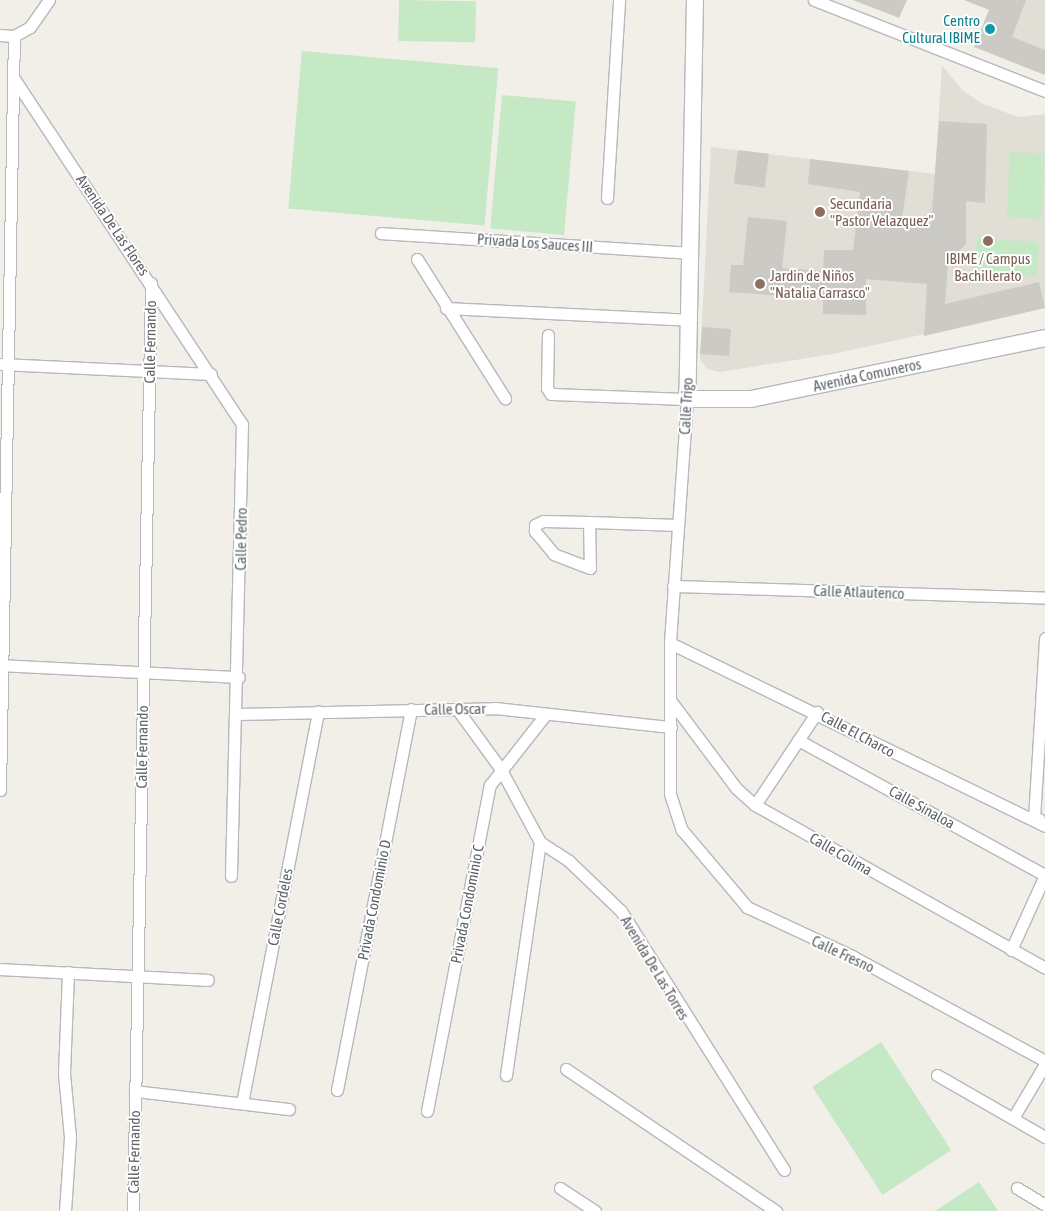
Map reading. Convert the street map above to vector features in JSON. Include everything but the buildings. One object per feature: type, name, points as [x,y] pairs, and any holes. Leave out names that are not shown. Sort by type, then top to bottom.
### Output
[{"type":"street","points":[[0,35],[14,36],[30,27],[49,0]]},
{"type":"street","points":[[607,198],[619,0]]},
{"type":"street","name":"Calle Trigo","points":[[673,812],[670,643],[672,586],[687,399],[695,0]]},
{"type":"street","points":[[814,0],[1045,91]]},
{"type":"street","points":[[0,790],[4,364],[14,36]]},
{"type":"street","name":"Avenida De Las Flores","points":[[14,76],[211,374]]},
{"type":"street","name":"Privada Los Sauces III","points":[[381,233],[690,252]]},
{"type":"street","points":[[417,259],[446,308],[505,398]]},
{"type":"street","name":"Calle Fernando","points":[[133,1211],[151,283]]},
{"type":"street","points":[[446,308],[688,320]]},
{"type":"street","points":[[548,335],[547,388],[551,394],[687,399]]},
{"type":"street","name":"Avenida Comuneros","points":[[687,399],[751,399],[1045,338]]},
{"type":"street","points":[[4,364],[150,369],[211,374]]},
{"type":"street","name":"Calle Pedro","points":[[211,374],[242,424],[239,677],[231,876]]},
{"type":"street","points":[[589,522],[591,563],[585,569],[554,554],[535,525],[589,522],[678,525]]},
{"type":"street","name":"Calle Atlautenco","points":[[672,586],[1045,598]]},
{"type":"street","points":[[1039,819],[1045,638]]},
{"type":"street","name":"Calle El Charco","points":[[670,643],[817,712],[959,787],[1039,819],[1045,826]]},
{"type":"street","points":[[1,665],[144,674],[239,677]]},
{"type":"street","name":"Calle Colima","points":[[670,700],[736,788],[755,805],[1045,968]]},
{"type":"street","name":"Calle Oscar","points":[[238,714],[457,709],[545,714],[671,727]]},
{"type":"street","name":"Avenida De Las Torres","points":[[457,709],[500,768],[540,842],[569,861],[621,911],[784,1170]]},
{"type":"street","name":"Privada Condominio D","points":[[337,1090],[411,710]]},
{"type":"street","name":"Calle Cordeles","points":[[242,1103],[318,711]]},
{"type":"street","points":[[755,805],[817,712]]},
{"type":"street","name":"Privada Condominio C","points":[[427,1112],[490,785],[500,768],[545,714]]},
{"type":"street","name":"Calle Sinaloa","points":[[798,740],[1045,875]]},
{"type":"street","name":"Calle Fresno","points":[[673,812],[682,830],[747,907],[852,956],[1045,1062]]},
{"type":"street","points":[[506,1075],[540,842]]},
{"type":"street","points":[[1011,950],[1045,875]]},
{"type":"street","points":[[0,969],[208,980]]},
{"type":"street","points":[[65,1211],[70,1137],[64,1072],[68,972]]},
{"type":"street","points":[[1014,1118],[1045,1062]]},
{"type":"street","points":[[566,1069],[764,1200],[776,1211]]},
{"type":"street","points":[[937,1075],[1045,1137]]},
{"type":"street","points":[[135,1091],[289,1109]]},
{"type":"street","points":[[560,1188],[595,1211]]},
{"type":"street","points":[[1017,1188],[1045,1205]]},
{"type":"shaded area","points":[[1009,0],[1045,0],[1045,75],[990,53]]},
{"type":"shaded area","points":[[942,65],[962,90],[981,103],[1018,117],[1045,114],[1045,308],[833,354],[720,372],[707,369],[700,360],[711,147],[935,174]]},
{"type":"green space","points":[[399,0],[476,1],[475,42],[398,41]]},
{"type":"green space","points":[[302,51],[498,68],[484,226],[288,208]]},
{"type":"green space","points":[[502,95],[576,101],[564,235],[490,228]]},
{"type":"green space","points":[[1010,152],[1045,154],[1042,219],[1007,217]]},
{"type":"green space","points":[[977,238],[1039,242],[1036,277],[975,273]]},
{"type":"green space","points":[[881,1042],[951,1150],[882,1195],[812,1087]]},
{"type":"green space","points":[[979,1182],[998,1211],[935,1211]]},
{"type":"place","name":"Centro Cultural IBIME","points":[[990,29]]},
{"type":"place","name":"Secundaria \"Pastor Velazquez\"","points":[[820,212]]},
{"type":"place","name":"IBIME / Campus Bachillerato","points":[[988,241]]},
{"type":"place","name":"Jardin de Niños \"Natalia Carrasco\"","points":[[760,284]]}]
